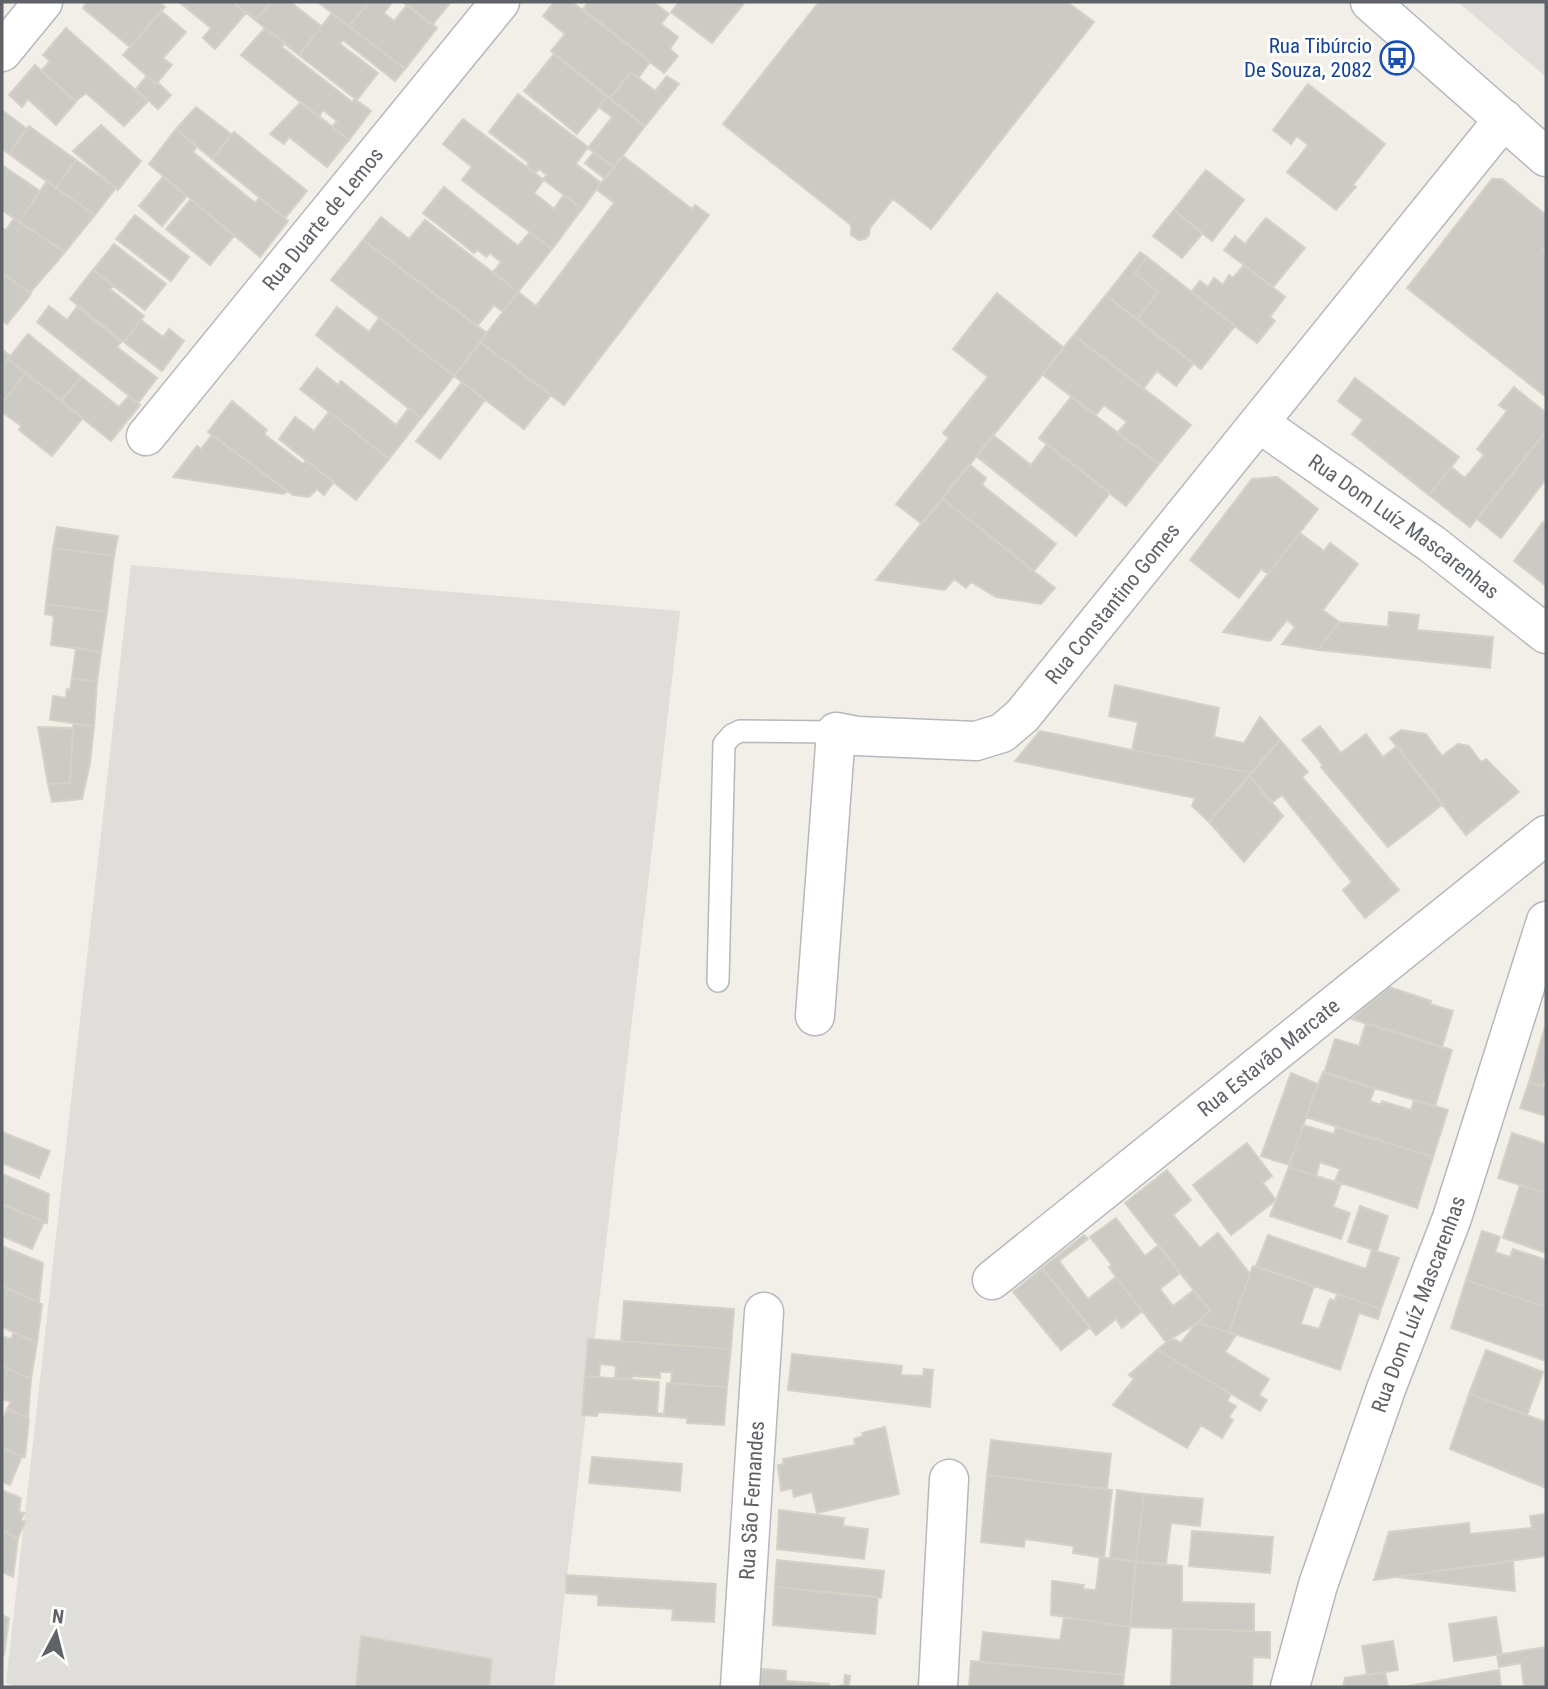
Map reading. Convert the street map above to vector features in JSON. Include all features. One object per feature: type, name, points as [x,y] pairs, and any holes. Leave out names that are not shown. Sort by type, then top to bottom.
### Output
[{"type":"street","points":[[2,52],[43,2]]},
{"type":"street","name":"Rua Duarte de Lemos","points":[[146,436],[500,2]]},
{"type":"street","points":[[1370,2],[1546,157]]},
{"type":"street","name":"Rua Constantino Gomes","points":[[836,733],[976,741],[1002,733],[1021,716],[1504,119]]},
{"type":"street","name":"Rua Dom Luíz Mascarenhas","points":[[1259,423],[1432,544],[1546,634]]},
{"type":"street","points":[[815,1016],[836,733]]},
{"type":"street","name":"Rua Estavão Marcate","points":[[992,1280],[1546,835]]},
{"type":"street","name":"Rua Dom Luíz Mascarenhas","points":[[1290,1687],[1318,1585],[1386,1389],[1451,1218],[1546,922]]},
{"type":"street","name":"Rua São Fernandes","points":[[740,1687],[764,1312]]},
{"type":"street","points":[[938,1687],[949,1479]]},
{"type":"lane","points":[[718,981],[724,744],[740,731],[836,733]]},
{"type":"shaded area","points":[[1458,2],[1546,2],[1546,77]]},
{"type":"shaded area","points":[[131,565],[680,611],[554,1687],[18,1687],[6,1683]]},
{"type":"building","points":[[87,2],[159,2],[165,7],[130,47],[83,8]]},
{"type":"building","points":[[179,2],[233,2],[246,13],[215,49],[203,38],[211,28]]},
{"type":"building","points":[[239,2],[271,2],[255,20],[236,5]]},
{"type":"building","points":[[271,2],[295,2],[293,4],[321,26],[299,55],[255,20]]},
{"type":"building","points":[[318,2],[369,2],[349,26]]},
{"type":"building","points":[[369,2],[392,2],[384,13],[394,21],[407,5],[437,28],[405,69],[349,26]]},
{"type":"building","points":[[403,2],[451,2],[432,25]]},
{"type":"building","points":[[554,2],[572,2],[650,62],[638,78],[631,72],[610,98],[551,51],[565,34],[543,16]]},
{"type":"building","points":[[588,2],[653,2],[669,14],[661,24],[678,37],[670,49],[678,56],[664,73],[583,9]]},
{"type":"building","points":[[679,2],[745,2],[712,43],[671,12]]},
{"type":"building","points":[[819,2],[1067,2],[1094,22],[931,229],[893,199],[870,228],[869,235],[859,240],[851,235],[851,225],[723,124]]},
{"type":"building","points":[[161,11],[186,32],[163,58],[172,65],[156,84],[123,55]]},
{"type":"building","points":[[332,13],[405,69],[395,81],[343,40],[340,44],[378,73],[357,100],[299,55]]},
{"type":"building","points":[[66,28],[148,101],[124,126],[86,93],[76,101],[41,71],[50,61],[43,55]]},
{"type":"building","points":[[265,28],[285,43],[282,47],[352,102],[355,99],[371,111],[349,140],[332,127],[337,121],[323,110],[319,117],[241,55]]},
{"type":"building","points":[[554,54],[607,97],[577,134],[524,91]]},
{"type":"building","points":[[35,65],[76,102],[56,125],[28,99],[22,107],[9,95]]},
{"type":"building","points":[[631,72],[655,91],[667,76],[679,84],[645,126],[610,98]]},
{"type":"building","points":[[147,76],[171,95],[158,109],[136,89]]},
{"type":"building","points":[[1308,84],[1385,144],[1353,185],[1356,187],[1336,210],[1287,172],[1308,145],[1297,136],[1291,144],[1273,130]]},
{"type":"building","points":[[518,94],[588,147],[576,164],[601,183],[582,209],[543,179],[547,175],[539,169],[535,173],[527,166],[529,163],[489,132]]},
{"type":"building","points":[[607,97],[645,126],[614,167],[588,148],[612,117],[599,107]]},
{"type":"building","points":[[301,102],[349,140],[327,167],[289,137],[284,144],[270,134]]},
{"type":"building","points":[[196,107],[231,134],[212,159],[176,129]]},
{"type":"building","points":[[2,110],[27,129],[9,154],[2,149]]},
{"type":"building","points":[[463,119],[544,180],[534,193],[554,209],[564,195],[582,209],[552,249],[462,180],[472,167],[443,144]]},
{"type":"building","points":[[101,125],[141,161],[118,190],[73,151]]},
{"type":"building","points":[[29,126],[76,160],[56,188],[9,154]]},
{"type":"building","points":[[176,129],[197,147],[193,152],[255,203],[259,198],[288,221],[260,257],[149,164]]},
{"type":"building","points":[[234,132],[307,191],[285,218],[212,159]]},
{"type":"building","points":[[594,152],[614,167],[605,179],[585,163]]},
{"type":"building","points":[[623,156],[692,209],[695,205],[709,215],[564,405],[480,342],[518,292],[536,306],[614,203],[596,189]]},
{"type":"building","points":[[76,160],[116,188],[95,215],[56,188]]},
{"type":"building","points":[[2,165],[40,191],[19,222],[2,210]]},
{"type":"building","points":[[1206,170],[1244,200],[1212,241],[1174,210]]},
{"type":"building","points":[[163,177],[187,196],[162,226],[139,206]]},
{"type":"building","points":[[1492,179],[1502,179],[1546,215],[1546,245],[1543,249],[1546,252],[1546,397],[1407,288]]},
{"type":"building","points":[[47,181],[95,215],[65,252],[19,222]]},
{"type":"building","points":[[444,187],[518,246],[530,232],[552,249],[518,292],[493,272],[501,262],[490,253],[486,257],[478,250],[474,253],[423,213]]},
{"type":"building","points":[[191,199],[234,236],[210,265],[166,229]]},
{"type":"building","points":[[1174,210],[1203,233],[1182,258],[1153,236]]},
{"type":"building","points":[[135,215],[189,257],[171,281],[116,239]]},
{"type":"building","points":[[381,217],[409,239],[425,220],[518,292],[503,312],[494,305],[477,326],[363,240]]},
{"type":"building","points":[[14,218],[65,252],[30,293],[2,273],[2,228],[6,230]]},
{"type":"building","points":[[1266,218],[1305,248],[1273,287],[1224,250],[1235,236],[1245,244]]},
{"type":"building","points":[[363,240],[487,333],[454,376],[331,280]]},
{"type":"building","points":[[114,244],[166,284],[145,310],[93,270]]},
{"type":"building","points":[[1140,252],[1147,257],[1135,273],[1158,292],[1137,319],[1106,295]]},
{"type":"building","points":[[1147,257],[1235,326],[1201,369],[1137,319],[1158,292],[1135,273]]},
{"type":"building","points":[[1244,265],[1285,297],[1270,317],[1275,321],[1257,343],[1191,292],[1200,281],[1208,287],[1214,278],[1223,285],[1229,275],[1233,278]]},
{"type":"building","points":[[93,270],[114,286],[110,289],[144,316],[124,342],[70,299]]},
{"type":"building","points":[[2,273],[31,294],[7,324],[2,320]]},
{"type":"building","points":[[997,293],[1064,348],[922,524],[896,504],[949,438],[943,433],[988,377],[953,349]]},
{"type":"building","points":[[1106,295],[1193,364],[1176,386],[1157,371],[1143,389],[1074,335]]},
{"type":"building","points":[[49,306],[67,320],[77,307],[121,342],[117,347],[157,378],[138,403],[37,322]]},
{"type":"building","points":[[337,307],[369,332],[379,318],[454,376],[421,418],[316,335]]},
{"type":"building","points":[[141,320],[163,337],[169,329],[184,341],[162,371],[124,342]]},
{"type":"building","points":[[28,334],[81,377],[61,401],[8,359]]},
{"type":"building","points":[[1074,335],[1191,425],[1159,464],[1117,433],[1127,422],[1104,405],[1096,415],[1042,374]]},
{"type":"building","points":[[480,342],[551,395],[524,429],[454,376]]},
{"type":"building","points":[[2,349],[10,356],[2,368]]},
{"type":"building","points":[[8,359],[26,373],[2,403],[2,368]]},
{"type":"building","points":[[317,368],[338,385],[341,381],[396,425],[409,408],[421,418],[389,459],[300,389]]},
{"type":"building","points":[[26,373],[83,418],[52,456],[19,430],[21,426],[2,412],[2,403]]},
{"type":"building","points":[[81,377],[119,407],[129,396],[140,405],[111,441],[61,401]]},
{"type":"building","points":[[1355,378],[1459,457],[1429,495],[1352,434],[1363,420],[1338,401]]},
{"type":"building","points":[[462,382],[485,400],[440,459],[416,441]]},
{"type":"building","points":[[1514,387],[1546,413],[1546,431],[1470,527],[1429,495],[1451,467],[1465,478],[1484,455],[1477,449],[1507,411],[1499,405]]},
{"type":"building","points":[[1071,397],[1159,464],[1126,506],[1039,438]]},
{"type":"building","points":[[232,401],[267,430],[264,434],[303,464],[306,461],[334,482],[324,495],[317,489],[309,497],[293,495],[208,432]]},
{"type":"building","points":[[329,412],[389,459],[356,500],[279,439],[295,417],[314,431]]},
{"type":"building","points":[[1546,431],[1546,479],[1501,538],[1477,519]]},
{"type":"building","points":[[212,435],[287,491],[284,494],[173,477],[197,446],[201,449]]},
{"type":"building","points":[[993,435],[1031,465],[1047,444],[1110,493],[1076,536],[976,456]]},
{"type":"building","points":[[969,464],[986,478],[982,485],[1056,544],[1034,571],[942,498]]},
{"type":"building","points":[[1277,477],[1318,509],[1268,574],[1261,569],[1239,598],[1190,560],[1252,479]]},
{"type":"building","points":[[942,498],[1055,588],[1041,604],[996,597],[971,582],[966,588],[954,579],[945,590],[876,580]]},
{"type":"building","points":[[1543,522],[1546,524],[1546,586],[1514,561]]},
{"type":"building","points":[[57,527],[118,536],[114,556],[53,548]]},
{"type":"building","points":[[1300,533],[1324,551],[1330,543],[1358,564],[1323,610],[1339,622],[1318,650],[1282,644],[1295,627],[1287,620],[1270,641],[1223,632]]},
{"type":"building","points":[[53,548],[114,556],[107,612],[46,604]]},
{"type":"building","points":[[46,604],[107,612],[101,652],[51,645],[54,616],[45,614]]},
{"type":"building","points":[[1389,612],[1419,615],[1417,630],[1493,637],[1490,668],[1318,650],[1339,622],[1388,627]]},
{"type":"building","points":[[76,648],[101,652],[97,682],[72,678]]},
{"type":"building","points":[[72,678],[97,682],[94,726],[50,720],[53,696],[66,698]]},
{"type":"building","points":[[1115,685],[1219,708],[1214,737],[1244,743],[1260,717],[1280,740],[1252,773],[1132,750],[1138,722],[1109,716]]},
{"type":"building","points":[[73,724],[94,726],[82,799],[52,802],[48,784],[70,783]]},
{"type":"building","points":[[1320,726],[1341,753],[1366,734],[1383,757],[1397,746],[1443,804],[1388,847],[1321,767],[1323,765],[1302,740]]},
{"type":"building","points":[[38,727],[73,728],[70,783],[48,784]]},
{"type":"building","points":[[1401,730],[1426,734],[1442,756],[1458,744],[1469,746],[1481,762],[1486,759],[1519,792],[1466,835],[1390,738]]},
{"type":"building","points":[[1040,731],[1252,773],[1209,822],[1192,806],[1195,798],[1015,761]]},
{"type":"building","points":[[1280,740],[1308,772],[1302,777],[1399,890],[1365,918],[1343,890],[1352,882],[1282,795],[1271,803],[1249,775]]},
{"type":"building","points":[[1249,775],[1283,816],[1244,862],[1209,822]]},
{"type":"building","points":[[1389,987],[1453,1011],[1442,1047],[1352,1019]]},
{"type":"building","points":[[1366,1023],[1452,1050],[1435,1106],[1324,1073],[1335,1039],[1359,1046]]},
{"type":"building","points":[[1545,1027],[1546,1074],[1542,1087],[1529,1082]]},
{"type":"building","points":[[1323,1072],[1375,1088],[1370,1101],[1381,1105],[1382,1101],[1411,1110],[1414,1100],[1448,1110],[1433,1157],[1306,1117]]},
{"type":"building","points":[[1291,1073],[1318,1084],[1289,1165],[1261,1156]]},
{"type":"building","points":[[1529,1082],[1546,1088],[1546,1116],[1520,1108]]},
{"type":"building","points":[[1303,1125],[1334,1134],[1336,1127],[1433,1157],[1417,1208],[1335,1181],[1340,1169],[1320,1162],[1316,1176],[1289,1167]]},
{"type":"building","points":[[2,1132],[50,1151],[39,1178],[2,1163]]},
{"type":"building","points":[[1512,1133],[1546,1144],[1546,1193],[1498,1178]]},
{"type":"building","points":[[1247,1143],[1272,1176],[1263,1183],[1276,1200],[1231,1235],[1193,1185]]},
{"type":"building","points":[[1289,1167],[1341,1184],[1333,1207],[1350,1213],[1341,1239],[1270,1216]]},
{"type":"building","points":[[1167,1170],[1191,1200],[1173,1215],[1200,1248],[1218,1233],[1250,1274],[1229,1332],[1197,1323],[1210,1311],[1125,1203]]},
{"type":"building","points":[[2,1174],[49,1194],[47,1223],[2,1204]]},
{"type":"building","points":[[1520,1185],[1546,1193],[1546,1253],[1503,1238]]},
{"type":"building","points":[[2,1204],[44,1222],[32,1249],[2,1236]]},
{"type":"building","points":[[1360,1206],[1388,1216],[1377,1251],[1348,1242]]},
{"type":"building","points":[[1116,1218],[1145,1256],[1159,1245],[1180,1273],[1160,1289],[1173,1306],[1194,1290],[1210,1311],[1197,1323],[1166,1342],[1116,1277],[1109,1267],[1112,1265],[1090,1237]]},
{"type":"building","points":[[1482,1231],[1500,1237],[1495,1252],[1510,1257],[1513,1249],[1546,1260],[1546,1307],[1466,1280]]},
{"type":"building","points":[[1084,1235],[1088,1239],[1059,1261],[1088,1299],[1116,1277],[1142,1311],[1122,1328],[1116,1319],[1096,1335],[1042,1268]]},
{"type":"building","points":[[1268,1235],[1366,1269],[1372,1250],[1399,1258],[1381,1309],[1256,1266]]},
{"type":"building","points":[[2,1246],[43,1263],[39,1302],[2,1286]]},
{"type":"building","points":[[1253,1266],[1314,1286],[1301,1324],[1319,1329],[1330,1299],[1335,1301],[1337,1294],[1381,1309],[1378,1319],[1359,1313],[1340,1370],[1229,1332]]},
{"type":"building","points":[[1042,1268],[1090,1327],[1061,1350],[1013,1292]]},
{"type":"building","points":[[1466,1280],[1546,1307],[1546,1361],[1451,1328]]},
{"type":"building","points":[[2,1286],[42,1304],[37,1343],[2,1327]]},
{"type":"building","points":[[624,1301],[734,1309],[731,1349],[621,1341]]},
{"type":"building","points":[[1197,1322],[1236,1335],[1225,1352],[1269,1379],[1259,1395],[1267,1400],[1260,1411],[1157,1350],[1172,1338],[1181,1343]]},
{"type":"building","points":[[14,1332],[37,1343],[31,1379],[2,1366],[2,1336],[11,1339]]},
{"type":"building","points":[[588,1339],[731,1349],[727,1387],[671,1383],[672,1372],[660,1372],[660,1378],[632,1376],[631,1380],[615,1379],[616,1366],[600,1364],[599,1377],[585,1376]]},
{"type":"building","points":[[1157,1350],[1231,1394],[1227,1401],[1236,1406],[1229,1417],[1233,1420],[1222,1438],[1201,1425],[1187,1448],[1113,1405],[1134,1379],[1129,1375]]},
{"type":"building","points":[[1486,1350],[1543,1372],[1527,1415],[1469,1394]]},
{"type":"building","points":[[792,1354],[902,1366],[901,1375],[923,1376],[924,1369],[933,1370],[930,1407],[788,1390]]},
{"type":"building","points":[[2,1366],[31,1379],[28,1418],[7,1409],[11,1402],[2,1399]]},
{"type":"building","points":[[585,1376],[659,1382],[657,1413],[664,1414],[667,1383],[727,1387],[724,1425],[687,1423],[687,1418],[598,1412],[597,1416],[582,1415]]},
{"type":"building","points":[[1469,1394],[1546,1422],[1546,1488],[1450,1449]]},
{"type":"building","points":[[7,1409],[29,1419],[25,1457],[2,1448],[2,1417]]},
{"type":"building","points":[[885,1427],[899,1494],[817,1513],[812,1492],[794,1497],[792,1488],[781,1491],[778,1465],[784,1464],[783,1459],[855,1445],[854,1439],[863,1436],[862,1433]]},
{"type":"building","points":[[991,1440],[1111,1454],[1107,1489],[987,1475]]},
{"type":"building","points":[[2,1448],[22,1456],[10,1485],[2,1482]]},
{"type":"building","points":[[592,1457],[682,1464],[680,1491],[589,1483]]},
{"type":"building","points":[[987,1475],[1112,1490],[1104,1558],[1073,1553],[1074,1546],[1025,1539],[1024,1547],[981,1542]]},
{"type":"building","points":[[2,1490],[21,1498],[19,1512],[24,1513],[21,1520],[25,1522],[18,1538],[2,1531]]},
{"type":"building","points":[[1117,1490],[1144,1494],[1136,1562],[1110,1558]]},
{"type":"building","points":[[1144,1494],[1203,1499],[1200,1526],[1171,1523],[1166,1564],[1136,1562]]},
{"type":"building","points":[[779,1510],[844,1518],[843,1526],[868,1529],[864,1559],[777,1549]]},
{"type":"building","points":[[1546,1514],[1546,1556],[1374,1580],[1389,1532],[1469,1523],[1470,1534],[1532,1528],[1530,1516]]},
{"type":"building","points":[[2,1531],[18,1538],[13,1577],[2,1572]]},
{"type":"building","points":[[1192,1531],[1273,1537],[1270,1573],[1189,1566]]},
{"type":"building","points":[[1100,1557],[1136,1562],[1130,1627],[1051,1615],[1052,1581],[1084,1585],[1083,1589],[1096,1590]]},
{"type":"building","points":[[777,1560],[884,1571],[881,1598],[775,1587]]},
{"type":"building","points":[[1513,1561],[1515,1591],[1397,1577]]},
{"type":"building","points":[[1136,1562],[1182,1566],[1182,1602],[1254,1604],[1254,1631],[1130,1627]]},
{"type":"building","points":[[566,1575],[716,1584],[714,1622],[672,1620],[673,1609],[598,1605],[598,1595],[566,1593]]},
{"type":"building","points":[[775,1587],[878,1597],[875,1634],[773,1625]]},
{"type":"building","points":[[2,1615],[9,1618],[4,1655],[2,1654]]},
{"type":"building","points":[[1064,1617],[1130,1627],[1124,1675],[980,1662],[983,1632],[1060,1640]]},
{"type":"building","points":[[1496,1617],[1502,1654],[1454,1661],[1449,1624]]},
{"type":"building","points":[[1173,1628],[1270,1632],[1270,1658],[1253,1657],[1252,1687],[1171,1687]]},
{"type":"building","points":[[361,1636],[492,1659],[489,1687],[356,1687]]},
{"type":"building","points":[[1393,1641],[1398,1670],[1367,1675],[1362,1646]]},
{"type":"building","points":[[1546,1647],[1546,1687],[1524,1687],[1521,1663],[1499,1667],[1497,1655]]},
{"type":"building","points":[[971,1661],[1124,1675],[1123,1687],[969,1687]]},
{"type":"building","points":[[761,1669],[786,1671],[786,1681],[829,1684],[829,1687],[760,1687]]},
{"type":"building","points":[[1499,1670],[1501,1687],[1403,1687]]},
{"type":"building","points":[[1385,1672],[1388,1687],[1343,1687],[1345,1678]]},
{"type":"building","points":[[845,1675],[850,1676],[849,1687],[838,1687],[844,1685]]},
{"type":"place","name":"Rua Tibúrcio De Souza, 2082","points":[[1397,58]]}]
